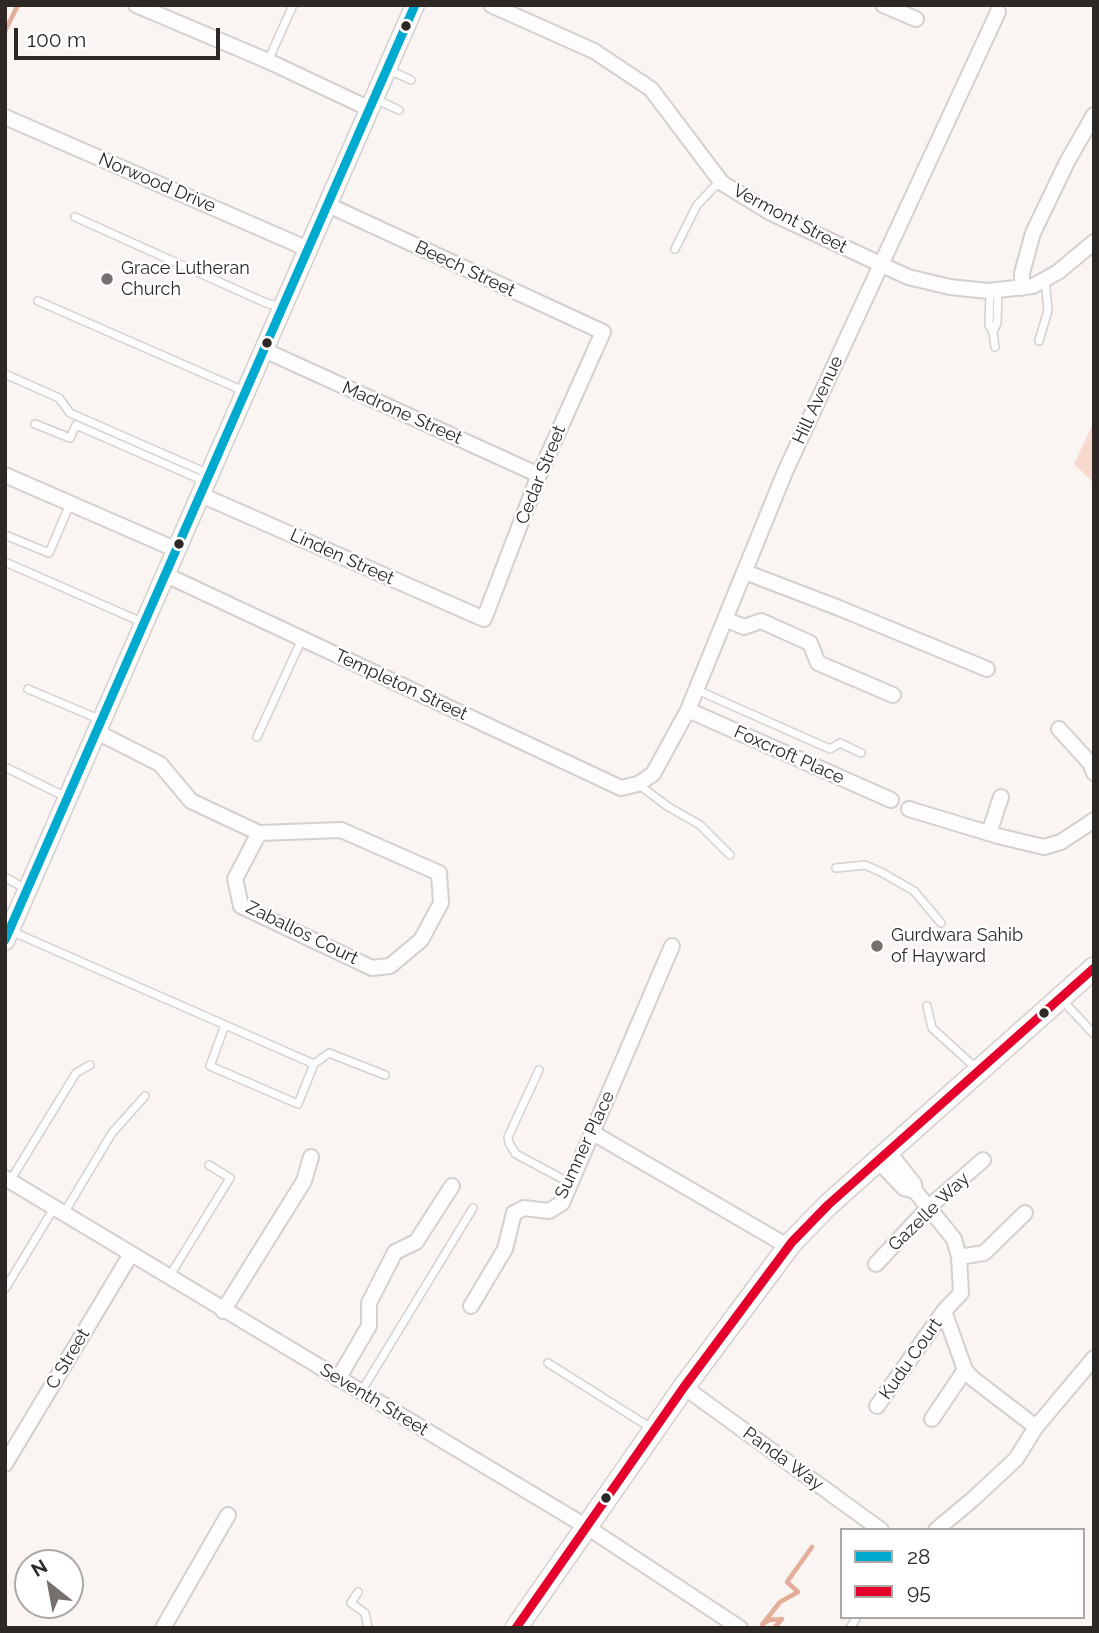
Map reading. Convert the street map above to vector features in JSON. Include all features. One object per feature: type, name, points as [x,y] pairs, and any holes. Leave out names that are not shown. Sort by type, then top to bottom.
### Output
[{"type":"main road","points":[[524,1625],[587,1527],[684,1387],[789,1247],[828,1205],[1094,968]]},
{"type":"street","points":[[136,5],[372,104]]},
{"type":"street","name":"Vermont Street","points":[[491,5],[594,51],[652,89],[720,180],[771,212],[908,277],[950,288],[994,290],[1033,286],[1058,272],[1094,242]]},
{"type":"street","points":[[883,5],[916,19]]},
{"type":"street","points":[[8,936],[413,6]]},
{"type":"street","name":"Hill Avenue","points":[[638,784],[653,774],[688,710],[785,472],[998,12]]},
{"type":"street","points":[[1022,288],[1022,273],[1033,233],[1094,115]]},
{"type":"street","name":"Norwood Drive","points":[[5,117],[308,249]]},
{"type":"street","name":"Beech Street","points":[[328,205],[603,332]]},
{"type":"street","name":"Cedar Street","points":[[484,619],[539,475],[603,332]]},
{"type":"street","name":"Madrone Street","points":[[264,350],[539,475]]},
{"type":"street","points":[[5,475],[177,550]]},
{"type":"street","name":"Linden Street","points":[[206,484],[484,619]]},
{"type":"street","points":[[744,572],[987,669]]},
{"type":"street","name":"Templeton Street","points":[[166,575],[621,788],[638,784]]},
{"type":"street","points":[[725,619],[744,627],[761,621],[810,643],[818,663],[893,695]]},
{"type":"street","name":"Foxcroft Place","points":[[688,710],[891,800]]},
{"type":"street","name":"Zaballos Court","points":[[99,726],[160,764],[191,801],[259,833],[341,830],[439,873],[441,903],[421,940],[390,966],[372,968],[241,906],[234,879],[259,833]]},
{"type":"street","points":[[1059,729],[1090,763],[1094,773]]},
{"type":"street","points":[[989,833],[1001,797]]},
{"type":"street","points":[[909,808],[1044,847],[1060,842],[1094,820]]},
{"type":"street","name":"Sumner Place","points":[[471,1306],[505,1249],[514,1213],[524,1208],[549,1211],[562,1203],[672,946]]},
{"type":"street","points":[[593,1133],[789,1247]]},
{"type":"street","points":[[883,1156],[904,1188],[915,1191],[954,1239],[959,1257],[984,1253],[1025,1213]]},
{"type":"street","points":[[223,1311],[304,1181],[311,1157]]},
{"type":"street","name":"Gazelle Way","points":[[876,1264],[929,1207],[983,1160]]},
{"type":"street","name":"Seventh Street","points":[[8,1180],[587,1527],[740,1628]]},
{"type":"street","points":[[338,1379],[369,1326],[369,1303],[395,1252],[416,1242],[452,1186]]},
{"type":"street","name":"C Street","points":[[5,1464],[131,1254]]},
{"type":"street","name":"Kudu Court","points":[[877,1406],[944,1311],[961,1293],[959,1257]]},
{"type":"street","points":[[944,1311],[965,1370],[1036,1427]]},
{"type":"street","points":[[938,1528],[1016,1459],[1036,1427],[1094,1358]]},
{"type":"street","points":[[932,1419],[965,1370]]},
{"type":"street","name":"Panda Way","points":[[684,1387],[878,1528]]},
{"type":"street","points":[[163,1628],[228,1515]]},
{"type":"lane","points":[[268,61],[293,5]]},
{"type":"lane","points":[[387,69],[411,80]]},
{"type":"lane","points":[[372,104],[399,110]]},
{"type":"lane","points":[[675,250],[697,205],[720,180]]},
{"type":"lane","points":[[75,217],[266,303],[283,307]]},
{"type":"lane","points":[[1039,341],[1048,310],[1045,280]]},
{"type":"lane","points":[[994,290],[997,323],[993,332],[995,347]]},
{"type":"lane","points":[[38,301],[246,392]]},
{"type":"lane","points":[[5,374],[59,398],[70,413],[206,484]]},
{"type":"lane","points":[[35,424],[70,438],[76,425],[206,484]]},
{"type":"lane","points":[[5,535],[49,553],[70,503]]},
{"type":"lane","points":[[5,562],[144,624]]},
{"type":"lane","points":[[257,737],[302,639]]},
{"type":"lane","points":[[27,689],[99,726]]},
{"type":"lane","points":[[696,690],[830,749],[839,743],[861,753]]},
{"type":"lane","points":[[5,767],[69,798]]},
{"type":"lane","points":[[638,784],[667,806],[700,825],[730,855]]},
{"type":"lane","points":[[836,868],[864,865],[881,872],[914,891],[941,923]]},
{"type":"lane","points":[[5,877],[28,890]]},
{"type":"lane","points":[[8,936],[314,1064]]},
{"type":"lane","points":[[1061,997],[1094,1034]]},
{"type":"lane","points":[[926,1006],[932,1028],[978,1071]]},
{"type":"lane","points":[[225,1025],[210,1066],[298,1104],[314,1064],[329,1052],[385,1075]]},
{"type":"lane","points":[[8,1180],[76,1073],[90,1065]]},
{"type":"lane","points":[[540,1070],[508,1137],[509,1143],[516,1154],[570,1183]]},
{"type":"lane","points":[[5,1289],[112,1133],[145,1096]]},
{"type":"lane","points":[[169,1277],[230,1178],[209,1165]]},
{"type":"lane","points":[[360,1392],[473,1208]]},
{"type":"lane","points":[[548,1363],[654,1431]]},
{"type":"lane","points":[[358,1591],[351,1603],[365,1613],[368,1628]]},
{"type":"shaded area","points":[[1094,422],[1094,483],[1074,464]]},
{"type":"waterway","points":[[5,31],[18,5]]},
{"type":"waterway","points":[[774,1628],[782,1619],[769,1620],[762,1625],[780,1602],[798,1592],[787,1582],[812,1547]]},
{"type":"transit line","name":"28","points":[[5,940],[415,5]]},
{"type":"transit line","name":"95","points":[[516,1628],[684,1387],[792,1242],[828,1205],[1094,968]]},
{"type":"place","name":"Grace Lutheran Church","points":[[107,279]]},
{"type":"place","name":"Gurdwara Sahib of Hayward","points":[[877,946]]}]
